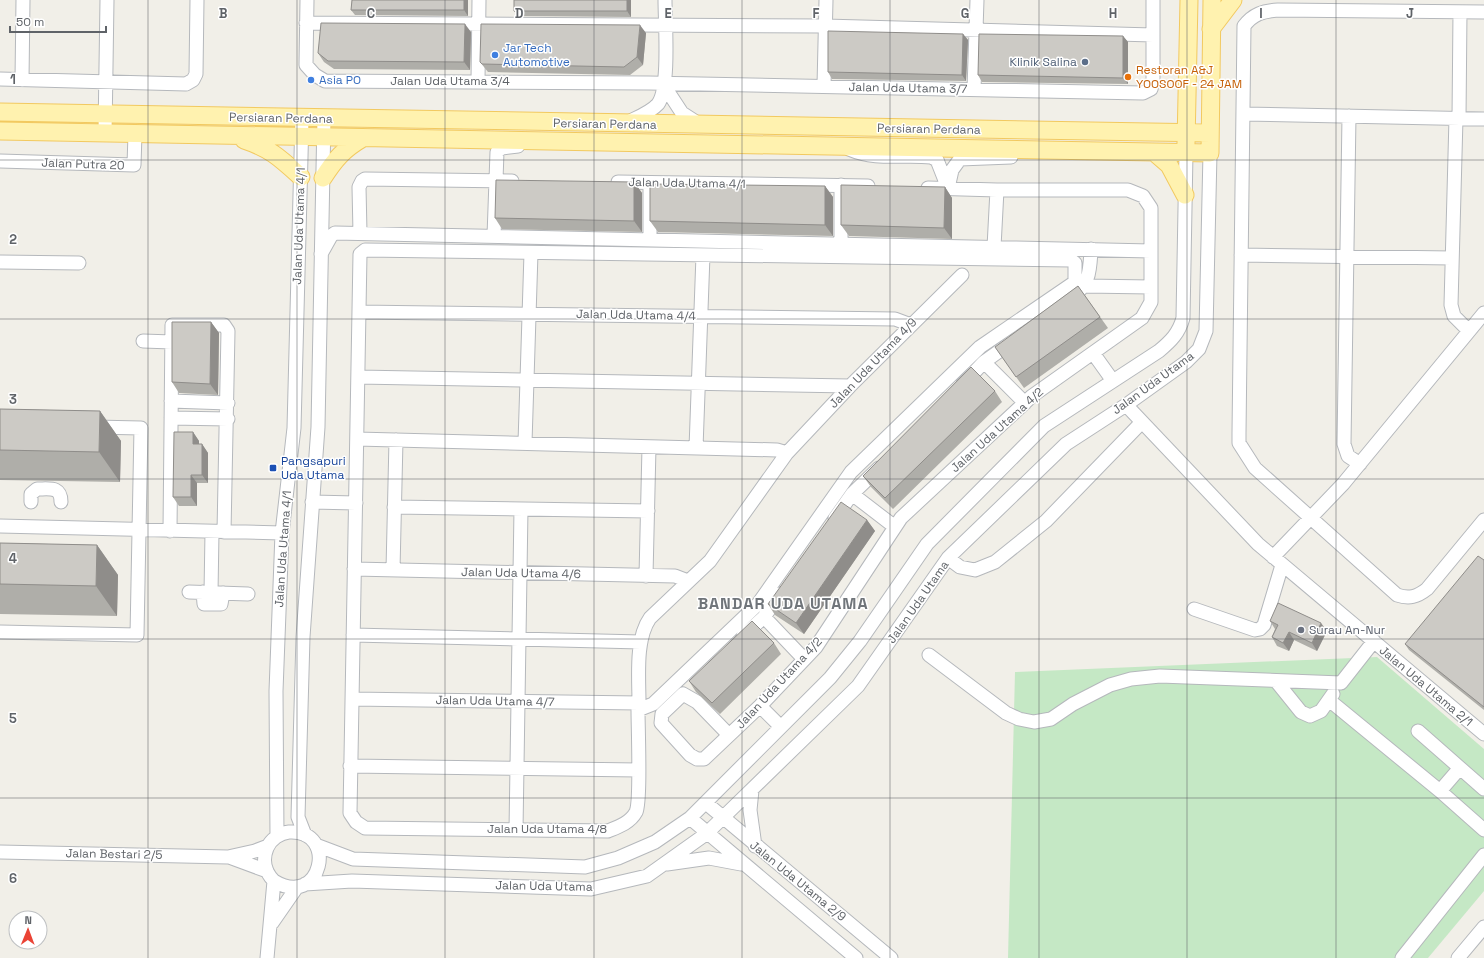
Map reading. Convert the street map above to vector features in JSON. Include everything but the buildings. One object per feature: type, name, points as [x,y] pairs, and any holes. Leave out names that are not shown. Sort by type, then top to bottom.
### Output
[{"type":"main road","name":"Jalan Uda Utama","points":[[1186,152],[1189,0]]},
{"type":"main road","name":"Jalan Uda Utama","points":[[1210,153],[1212,0]]},
{"type":"main road","points":[[1211,29],[1232,0]]},
{"type":"main road","points":[[1157,132],[1170,123],[1180,111],[1187,94]]},
{"type":"main road","name":"Persiaran Perdana","points":[[0,112],[1210,133]]},
{"type":"main road","name":"Persiaran Perdana","points":[[0,131],[1210,153]]},
{"type":"main road","points":[[230,135],[264,147],[281,158],[301,177]]},
{"type":"main road","points":[[323,178],[334,161],[346,148],[364,138]]},
{"type":"main road","points":[[1154,152],[1169,165],[1185,194]]},
{"type":"street","points":[[22,80],[23,0]]},
{"type":"street","points":[[105,133],[107,0]]},
{"type":"street","points":[[0,79],[186,84],[193,80],[196,74],[197,0]]},
{"type":"street","name":"Jalan Uda Utama 3/4","points":[[307,0],[306,65],[315,75],[325,81],[478,81],[665,85]]},
{"type":"street","points":[[478,81],[479,0]]},
{"type":"street","points":[[624,124],[653,109],[658,103],[665,85],[665,0]]},
{"type":"street","points":[[824,86],[826,0]]},
{"type":"street","points":[[974,89],[977,0]]},
{"type":"street","points":[[306,22],[825,26],[976,31],[1153,34],[1154,0]]},
{"type":"street","points":[[1484,12],[1278,10],[1263,11],[1250,18],[1244,26],[1239,443],[1255,468],[1397,595],[1406,598],[1418,596],[1427,589],[1484,520]]},
{"type":"street","points":[[1460,12],[1458,118],[1451,304],[1454,316],[1469,331]]},
{"type":"street","name":"Jalan Uda Utama 3/7","points":[[665,85],[824,86],[1143,93],[1151,89],[1153,80],[1153,34]]},
{"type":"street","points":[[665,85],[682,113],[700,125]]},
{"type":"street","points":[[1243,114],[1484,119]]},
{"type":"street","points":[[1349,116],[1344,444],[1348,456],[1360,464]]},
{"type":"street","name":"Jalan Uda Utama 4/1","points":[[273,841],[276,691],[282,533],[294,428],[302,118]]},
{"type":"street","name":"Jalan Uda Utama 4/1","points":[[305,835],[298,817],[303,637],[318,427],[324,118]]},
{"type":"street","name":"Jalan Putra 20","points":[[0,161],[134,165],[135,134]]},
{"type":"street","points":[[494,236],[497,152],[502,148],[547,141]]},
{"type":"street","points":[[845,146],[863,155],[932,157],[937,160],[948,188]]},
{"type":"street","points":[[948,188],[952,170],[960,159],[1010,157],[1041,150]]},
{"type":"street","name":"Jalan Uda Utama","points":[[316,845],[353,859],[585,867],[618,858],[655,842],[690,818],[830,678],[860,641],[928,544],[1044,426],[1159,351],[1173,340],[1180,328],[1183,318],[1186,152]]},
{"type":"street","name":"Jalan Uda Utama","points":[[301,886],[352,881],[591,889],[647,876],[706,834],[858,686],[948,558],[1066,444],[1126,405],[1186,362],[1199,349],[1206,331],[1210,153]]},
{"type":"street","points":[[526,181],[365,179],[362,181],[359,188],[360,233],[1151,250]]},
{"type":"street","name":"Jalan Uda Utama 4/1","points":[[604,182],[879,186]]},
{"type":"street","points":[[650,183],[650,240]]},
{"type":"street","points":[[841,185],[841,244]]},
{"type":"street","points":[[917,187],[997,190],[994,247]]},
{"type":"street","name":"Jalan Uda Utama 4/2","points":[[683,694],[662,714],[661,723],[690,755],[697,759],[704,759],[760,706],[816,647],[901,518],[1025,404],[1142,318],[1151,302],[1151,208],[1143,196],[1128,190],[997,190]]},
{"type":"street","name":"Jalan Uda Utama 4/1","points":[[321,254],[335,233],[360,233]]},
{"type":"street","points":[[952,396],[984,362],[1074,296],[1085,286],[1090,271],[1091,249]]},
{"type":"street","points":[[638,770],[350,766],[360,254],[365,250],[1071,260],[1075,263],[1075,282],[980,347],[856,467],[758,604],[653,704],[639,707]]},
{"type":"street","points":[[525,443],[531,253]]},
{"type":"street","points":[[696,448],[703,255]]},
{"type":"street","points":[[1241,255],[1452,258]]},
{"type":"street","points":[[0,262],[80,263]]},
{"type":"street","name":"Jalan Uda Utama 4/9","points":[[688,581],[710,561],[787,453],[850,386],[962,275]]},
{"type":"street","points":[[1085,286],[1151,287]]},
{"type":"street","name":"Jalan Uda Utama 4/4","points":[[359,312],[895,318],[911,324]]},
{"type":"street","points":[[1194,609],[1255,630],[1260,629],[1264,625],[1278,561],[1311,518],[1360,464],[1484,313]]},
{"type":"street","points":[[170,531],[172,325],[224,325],[228,331],[228,419],[212,593]]},
{"type":"street","points":[[143,341],[172,342]]},
{"type":"street","points":[[1093,353],[1113,381]]},
{"type":"street","points":[[984,362],[1025,404]]},
{"type":"street","points":[[358,377],[850,386]]},
{"type":"street","points":[[171,401],[228,403]]},
{"type":"street","name":"Jalan Uda Utama 2/1","points":[[1126,405],[1258,544],[1484,734]]},
{"type":"street","points":[[171,418],[228,419]]},
{"type":"street","points":[[948,558],[960,567],[975,570],[995,562],[1046,522],[1142,422]]},
{"type":"street","points":[[0,632],[137,635],[141,428],[84,426]]},
{"type":"street","points":[[357,439],[777,450],[787,453]]},
{"type":"street","points":[[393,570],[396,440]]},
{"type":"street","points":[[646,576],[650,446]]},
{"type":"street","points":[[827,529],[852,494],[886,462]]},
{"type":"street","points":[[31,502],[31,494],[37,489],[55,490],[59,492],[61,495],[61,502]]},
{"type":"street","points":[[852,494],[895,527]]},
{"type":"street","points":[[312,502],[356,503]]},
{"type":"street","points":[[394,507],[648,511]]},
{"type":"street","points":[[516,830],[521,509]]},
{"type":"street","points":[[0,526],[282,533]]},
{"type":"street","points":[[735,644],[764,617],[800,566]]},
{"type":"street","name":"Jalan Uda Utama 4/6","points":[[354,569],[675,576],[688,581]]},
{"type":"street","name":"Jalan Uda Utama 4/8","points":[[350,766],[350,813],[356,822],[366,828],[608,831],[619,827],[627,822],[636,812],[638,804],[641,642],[644,626],[650,618],[688,581]]},
{"type":"street","points":[[189,592],[248,594]]},
{"type":"street","points":[[764,617],[804,659]]},
{"type":"street","points":[[353,635],[641,642]]},
{"type":"street","points":[[1276,681],[1301,712],[1310,716],[1321,711],[1374,641]]},
{"type":"street","points":[[929,655],[1006,713],[1019,719],[1034,722],[1051,719],[1073,704],[1110,685],[1131,679],[1160,676],[1341,683]]},
{"type":"street","points":[[695,683],[683,694],[697,702],[729,735]]},
{"type":"street","name":"Jalan Uda Utama 4/7","points":[[352,699],[518,702],[639,707]]},
{"type":"street","points":[[1329,700],[1440,791],[1484,830]]},
{"type":"street","points":[[760,706],[781,727]]},
{"type":"street","points":[[1418,731],[1459,769],[1484,789]]},
{"type":"street","points":[[1440,791],[1459,769]]},
{"type":"street","points":[[752,790],[750,810],[755,846]]},
{"type":"street","name":"Jalan Uda Utama 2/9","points":[[706,803],[755,846],[891,958]]},
{"type":"street","name":"Jalan Uda Utama 2/9","points":[[690,818],[706,834],[856,958]]},
{"type":"street","points":[[267,958],[271,924],[271,876],[265,854],[273,841],[291,832],[305,835],[316,845],[320,862],[315,875],[301,886],[271,924]]},
{"type":"street","name":"Jalan Bestari 2/5","points":[[0,852],[228,856],[255,851],[273,841]]},
{"type":"street","name":"Jalan Bestari 2/5","points":[[228,856],[271,876]]},
{"type":"street","points":[[1402,958],[1484,856]]},
{"type":"street","points":[[663,865],[709,858],[743,864]]},
{"type":"street","points":[[271,876],[285,886],[301,886]]},
{"type":"street","points":[[1458,958],[1484,927]]},
{"type":"green space","points":[[1377,657],[1484,749],[1484,891],[1428,958],[1008,958],[1015,672]]},
{"type":"place","name":"Jar Tech Automotive","points":[[495,55]]},
{"type":"place","name":"Klinik Salina","points":[[1085,62]]},
{"type":"place","name":"Restoran A&J YOOSOOF - 24 JAM","points":[[1128,77]]},
{"type":"place","name":"Asia PO","points":[[311,80]]},
{"type":"place","name":"Pangsapuri Uda Utama","points":[[273,468]]},
{"type":"place","name":"Surau An-Nur","points":[[1301,630]]},
{"type":"district","name":"BANDAR UDA UTAMA","points":[[783,603]]}]
